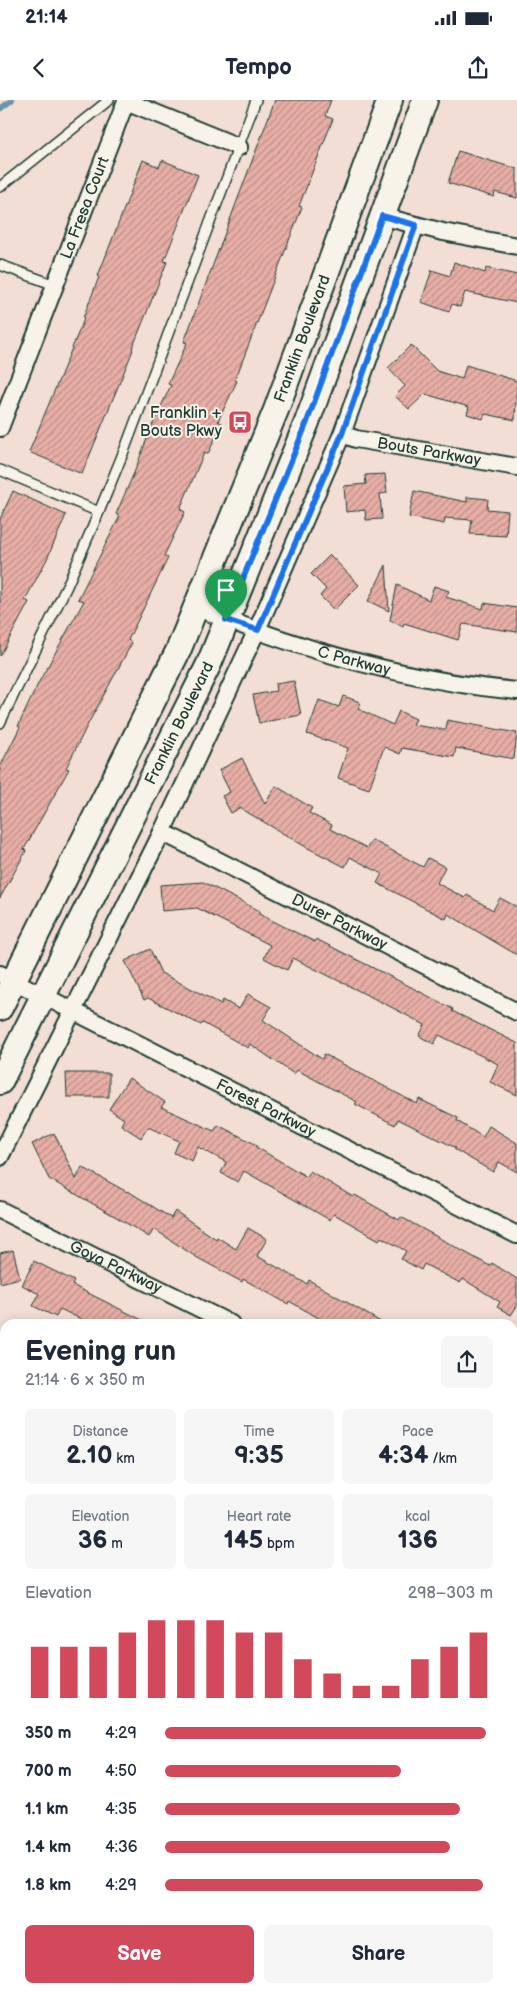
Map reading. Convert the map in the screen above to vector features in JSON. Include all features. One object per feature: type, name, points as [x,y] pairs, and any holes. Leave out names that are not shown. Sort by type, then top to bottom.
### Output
[{"type":"main road","name":"Franklin Boulevard","points":[[0,1008],[7,977],[178,651],[276,410],[390,100]]},
{"type":"main road","name":"Franklin Boulevard","points":[[0,1082],[209,664],[307,422],[425,100]]},
{"type":"street","name":"La Fresa Court","points":[[0,428],[126,101],[238,146]]},
{"type":"street","points":[[382,216],[517,246]]},
{"type":"street","points":[[0,1157],[162,832],[258,630],[342,434],[416,225]]},
{"type":"street","name":"Bouts Parkway","points":[[342,434],[517,467]]},
{"type":"street","name":"C Parkway","points":[[195,607],[226,620],[365,665],[429,680],[517,691]]},
{"type":"street","name":"Durer Parkway","points":[[162,832],[517,1012]]},
{"type":"street","name":"Forest Parkway","points":[[7,977],[517,1235]]},
{"type":"street","name":"Goya Parkway","points":[[0,1210],[221,1319]]},
{"type":"lane","points":[[0,187],[109,100]]},
{"type":"lane","points":[[0,723],[67,586],[99,512],[256,100]]},
{"type":"lane","points":[[0,265],[55,285]]},
{"type":"lane","points":[[0,470],[99,512]]},
{"type":"building","points":[[275,100],[331,100],[325,116],[333,119],[299,206],[302,207],[235,380],[237,381],[218,421],[222,423],[208,454],[204,453],[180,509],[185,512],[164,556],[168,558],[128,640],[132,643],[66,768],[69,769],[24,849],[26,851],[0,898],[0,767],[39,682],[84,601],[78,599],[120,516],[116,514],[151,428],[171,385],[168,384],[187,343],[184,342]]},
{"type":"building","points":[[458,151],[517,169],[517,198],[495,192],[494,197],[448,183]]},
{"type":"building","points":[[143,160],[159,167],[162,160],[198,175],[164,261],[167,262],[133,350],[82,474],[29,452],[84,319],[98,276]]},
{"type":"building","points":[[454,262],[485,273],[486,268],[517,275],[517,303],[465,292],[460,307],[452,304],[449,312],[421,302],[432,270],[450,276]]},
{"type":"building","points":[[411,345],[437,371],[462,379],[466,365],[517,381],[515,420],[485,414],[483,419],[467,414],[469,407],[425,394],[409,409],[395,396],[405,386],[388,368]]},
{"type":"building","points":[[385,474],[387,493],[380,494],[382,519],[366,520],[365,510],[346,512],[344,486],[366,484],[365,475]]},
{"type":"building","points":[[13,491],[66,515],[47,559],[25,600],[29,602],[0,656],[0,519]]},
{"type":"building","points":[[414,491],[467,502],[467,497],[488,499],[487,509],[508,511],[506,536],[470,534],[472,520],[445,518],[444,524],[409,517]]},
{"type":"building","points":[[330,555],[359,585],[334,610],[320,596],[326,589],[311,574]]},
{"type":"building","points":[[386,565],[389,611],[368,601]]},
{"type":"building","points":[[397,585],[429,600],[434,586],[449,591],[446,597],[483,609],[484,603],[517,608],[517,632],[463,624],[458,640],[404,623],[403,627],[390,620]]},
{"type":"building","points":[[294,681],[301,715],[259,723],[253,695],[276,691],[275,684]]},
{"type":"building","points":[[343,696],[360,702],[358,709],[393,725],[399,711],[416,719],[413,725],[446,730],[447,720],[517,733],[514,759],[456,748],[454,757],[402,748],[400,754],[384,747],[369,789],[338,778],[348,748],[307,734],[319,700],[339,707]]},
{"type":"building","points":[[242,758],[265,804],[276,786],[312,808],[309,813],[332,825],[330,829],[367,848],[372,840],[423,867],[428,858],[445,867],[437,883],[465,898],[467,895],[493,910],[500,898],[517,907],[517,955],[448,914],[446,919],[377,883],[382,874],[350,857],[345,867],[306,847],[240,808],[231,813],[222,796],[230,792],[219,770]]},
{"type":"building","points":[[203,882],[260,911],[259,914],[315,942],[316,939],[517,1043],[517,1095],[490,1082],[498,1064],[439,1035],[434,1044],[419,1036],[425,1025],[391,1007],[293,958],[287,970],[264,958],[270,945],[197,908],[162,911],[160,885]]},
{"type":"building","points":[[150,949],[161,973],[221,1004],[223,1000],[239,1009],[248,994],[271,1007],[263,1020],[322,1059],[324,1054],[417,1104],[419,1099],[458,1118],[457,1121],[483,1137],[489,1126],[517,1143],[517,1172],[499,1162],[493,1172],[454,1149],[456,1148],[398,1119],[395,1125],[297,1070],[294,1074],[250,1044],[248,1048],[203,1023],[201,1025],[148,998],[144,1000],[125,961]]},
{"type":"building","points":[[66,1073],[109,1073],[109,1097],[67,1097]]},
{"type":"building","points":[[129,1078],[165,1102],[161,1107],[214,1131],[218,1125],[257,1145],[256,1147],[307,1177],[310,1171],[353,1197],[355,1195],[399,1220],[401,1217],[490,1266],[492,1263],[517,1279],[517,1306],[511,1315],[497,1307],[500,1302],[463,1279],[460,1283],[424,1264],[421,1270],[401,1259],[406,1251],[381,1237],[379,1240],[334,1214],[330,1220],[244,1171],[238,1182],[221,1173],[226,1162],[198,1147],[192,1161],[174,1153],[179,1141],[148,1127],[141,1138],[121,1125],[124,1119],[109,1109]]},
{"type":"building","points":[[54,1133],[76,1179],[82,1167],[128,1191],[171,1218],[175,1211],[216,1239],[217,1237],[236,1249],[248,1228],[267,1239],[257,1256],[307,1284],[309,1280],[375,1319],[320,1319],[289,1301],[288,1304],[243,1279],[242,1282],[196,1257],[154,1229],[149,1237],[49,1179],[32,1144]]},
{"type":"building","points":[[13,1250],[20,1278],[0,1283],[0,1253]]},
{"type":"building","points":[[34,1261],[74,1281],[72,1285],[140,1319],[81,1319],[60,1309],[56,1317],[33,1306],[39,1294],[22,1285]]},
{"type":"waterway","points":[[0,109],[12,100]]},
{"type":"place","name":"Franklin + Bouts Pkwy","points":[[240,422]]},
{"type":"route","points":[[382,216],[416,225],[342,434],[258,630],[226,620],[307,422],[382,216]]}]
